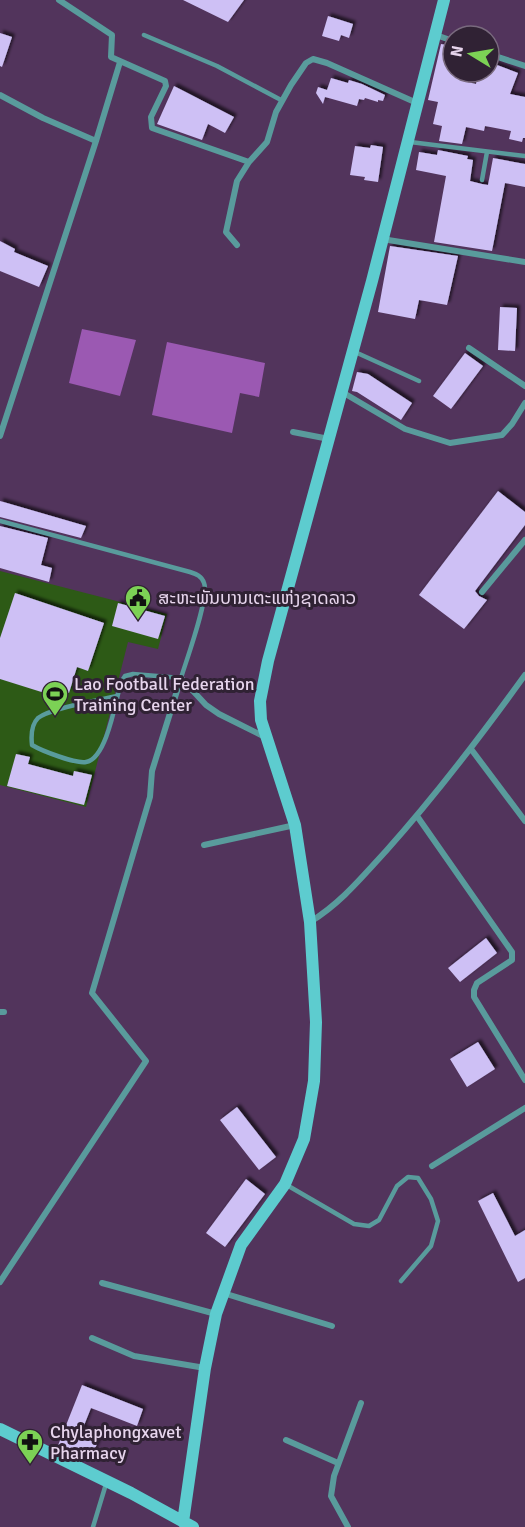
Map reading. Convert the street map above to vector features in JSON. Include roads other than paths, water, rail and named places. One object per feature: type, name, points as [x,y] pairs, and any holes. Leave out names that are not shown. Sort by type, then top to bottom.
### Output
[{"type":"street","points":[[59,0],[112,35],[111,57],[165,81],[166,86],[151,117],[152,128],[249,162]]},
{"type":"street","points":[[0,1429],[188,1525],[205,1368],[216,1314],[242,1245],[285,1185],[304,1139],[314,1080],[316,1022],[310,922],[295,825],[261,720],[260,701],[268,661],[353,351],[444,0]]},
{"type":"street","points":[[435,35],[441,37]]},
{"type":"street","points":[[501,58],[525,66]]},
{"type":"street","points":[[237,245],[226,232],[237,181],[249,162],[267,142],[281,100],[306,63],[313,59],[327,63],[417,103]]},
{"type":"street","points":[[0,436],[120,62]]},
{"type":"street","points":[[0,95],[96,141]]},
{"type":"street","points":[[382,239],[525,262]]},
{"type":"street","points":[[469,348],[525,386]]},
{"type":"street","points":[[341,392],[405,429],[450,443],[502,435],[525,403]]},
{"type":"street","points":[[293,432],[328,439]]},
{"type":"street","points":[[482,592],[525,540]]},
{"type":"street","points":[[310,922],[330,910],[417,816],[471,749],[525,675]]},
{"type":"street","points":[[0,1282],[146,1061],[92,993],[150,797],[152,771],[181,678],[206,705],[267,738]]},
{"type":"street","points":[[471,749],[525,821]]},
{"type":"street","points":[[417,816],[512,952],[513,960],[477,983],[474,997],[525,1080]]},
{"type":"street","points":[[204,845],[295,825]]},
{"type":"street","points":[[432,1166],[525,1108]]},
{"type":"street","points":[[102,1283],[216,1314]]},
{"type":"street","points":[[223,1293],[332,1326]]},
{"type":"street","points":[[92,1338],[134,1356],[205,1368]]},
{"type":"street","points":[[348,1527],[331,1496],[338,1463],[362,1403]]},
{"type":"street","points":[[286,1440],[338,1463]]},
{"type":"lane","points":[[144,35],[217,66],[281,100]]},
{"type":"lane","points":[[407,142],[525,156]]},
{"type":"lane","points":[[482,180],[487,152]]},
{"type":"lane","points":[[353,351],[419,381]]},
{"type":"lane","points":[[0,522],[190,572],[200,577],[205,583],[206,591],[181,678],[133,674],[125,676],[121,682],[105,741],[99,753],[92,760],[85,762],[44,752],[32,746],[33,727],[38,719],[51,712],[117,696]]},
{"type":"lane","points":[[285,1185],[354,1224],[369,1226],[379,1220],[397,1186],[408,1177],[417,1178],[431,1199],[438,1221],[431,1246],[401,1281]]},
{"type":"lane","points":[[93,1527],[107,1482]]},
{"type":"place","name":"ສະຫະພັນບານເຕະແຫ່ງຊາດລາວ","points":[[138,621]]},
{"type":"place","name":"Lao Football Federation Training Center","points":[[55,717]]},
{"type":"place","name":"Chylaphongxavet Pharmacy","points":[[30,1465]]}]
